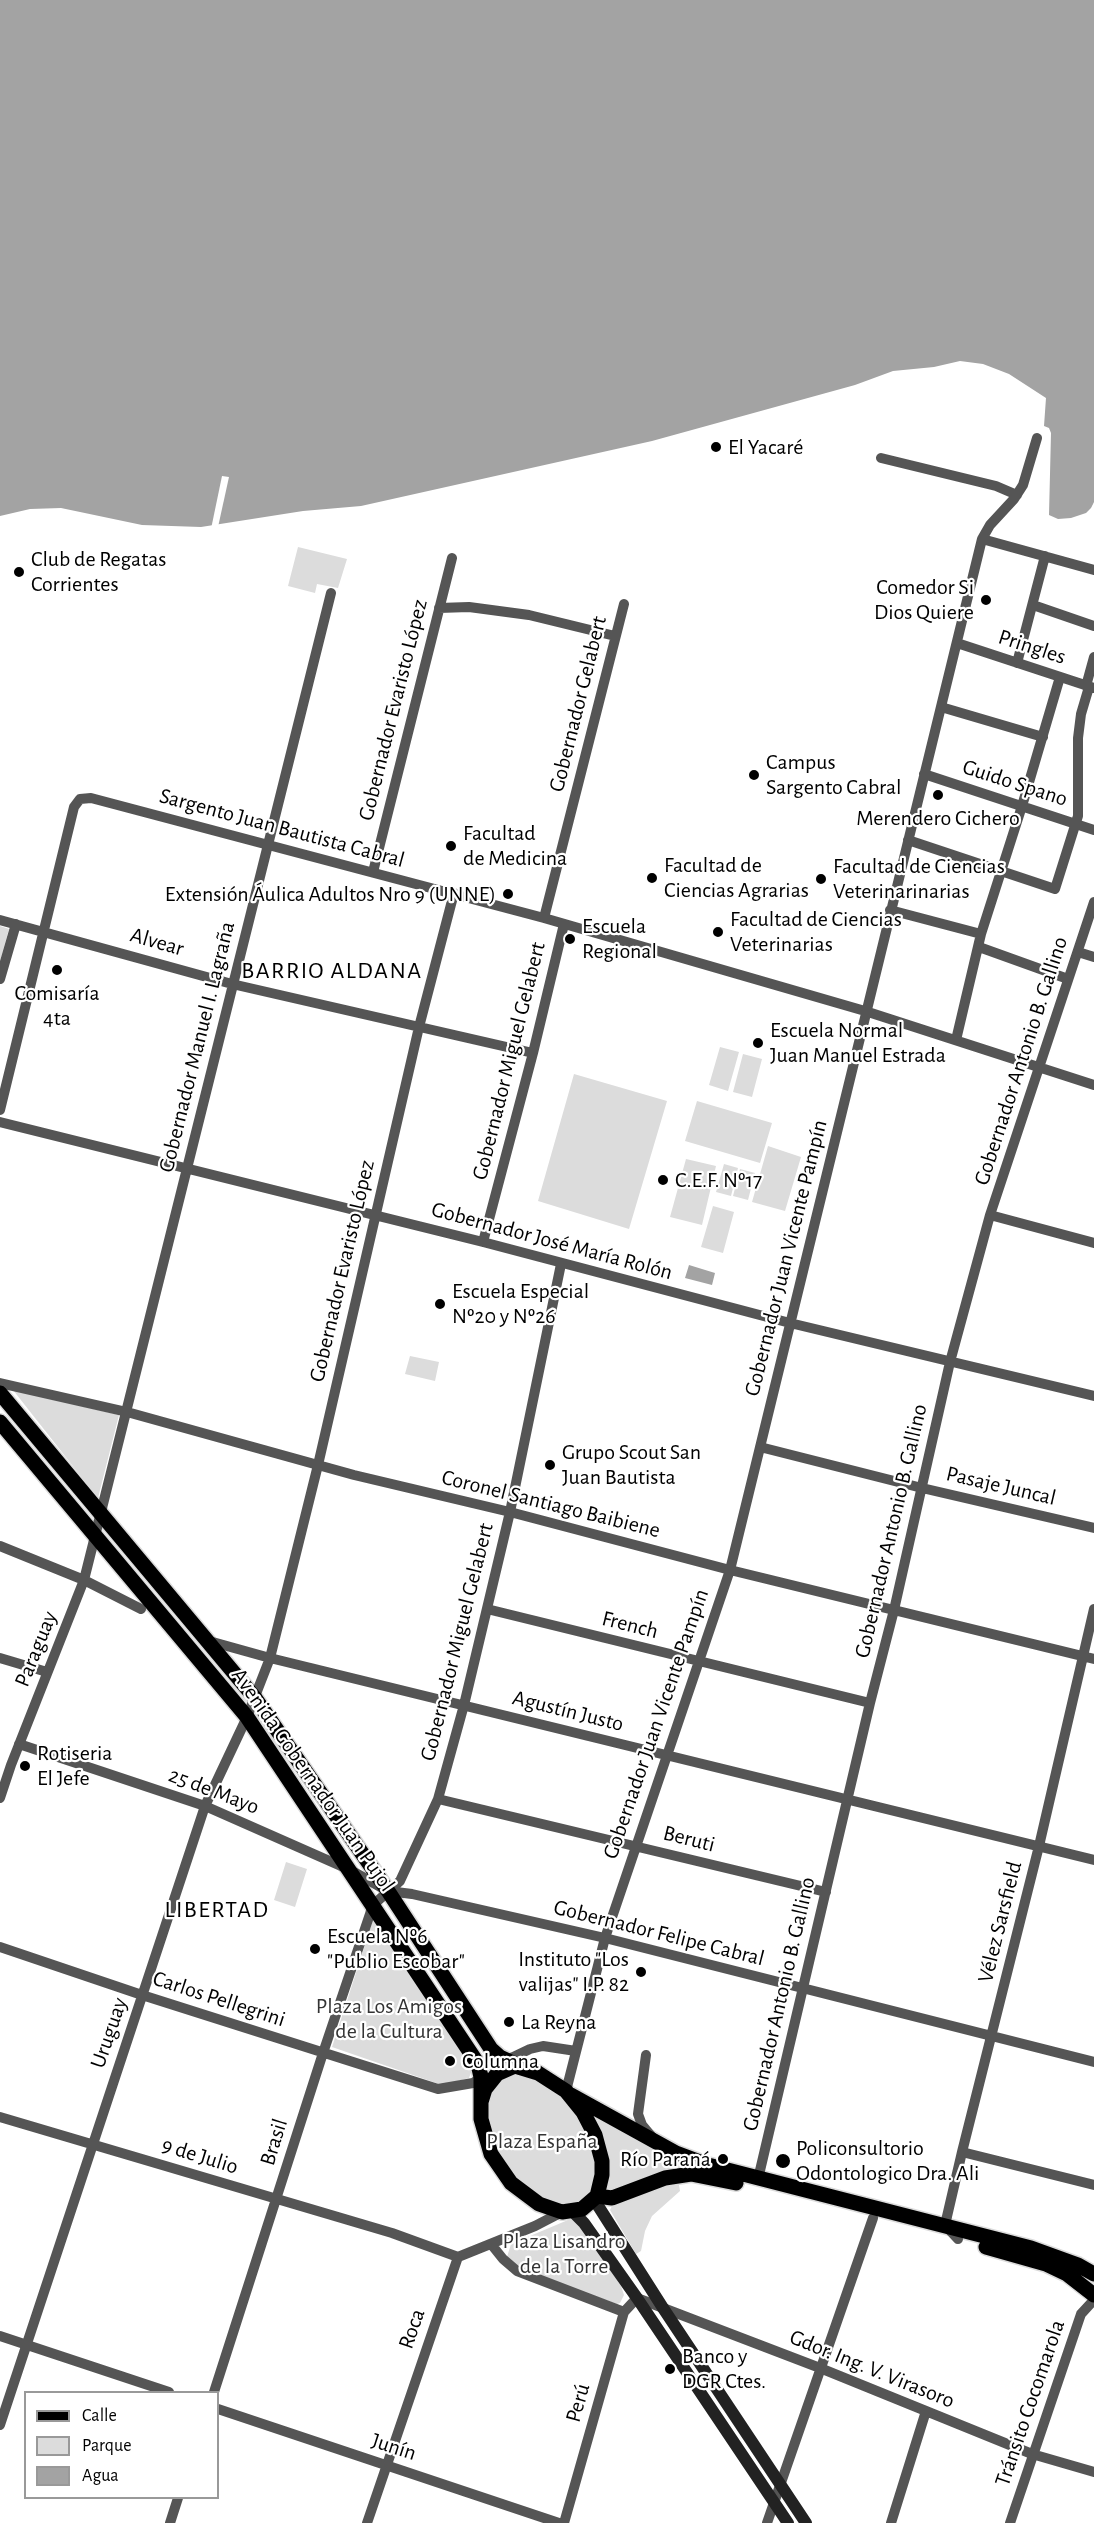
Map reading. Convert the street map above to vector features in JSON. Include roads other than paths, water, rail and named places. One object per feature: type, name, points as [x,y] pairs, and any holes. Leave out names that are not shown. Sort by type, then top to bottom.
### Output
[{"type":"main road","name":"Avenida Gobernador Juan Pujol","points":[[0,1393],[99,1515],[122,1538],[255,1698],[388,1891],[491,2049],[524,2068]]},
{"type":"main road","name":"Avenida Gobernador Juan Pujol","points":[[0,1422],[247,1717],[472,2055],[489,2075]]},
{"type":"main road","points":[[788,2523],[584,2223],[567,2212],[539,2204],[527,2196],[500,2170],[484,2136],[481,2119],[481,2102],[489,2075],[508,2068],[524,2068],[538,2073],[655,2141],[708,2165],[1031,2248],[1078,2265],[1094,2274]]},
{"type":"main road","points":[[569,2093],[583,2112],[599,2146],[603,2161],[596,2198],[663,2308],[806,2523]]},
{"type":"main road","points":[[567,2212],[582,2209],[596,2198],[612,2198],[665,2178],[691,2174],[708,2176],[958,2239],[1046,2264],[1067,2274],[1094,2295]]},
{"type":"street","name":"Gobernador Juan Vicente Pampín","points":[[569,2093],[576,2051],[605,1938],[634,1846],[730,1570],[982,539],[990,525],[1023,485],[1037,438]]},
{"type":"street","points":[[881,458],[996,486],[1017,495]]},
{"type":"street","points":[[982,539],[1094,570]]},
{"type":"street","points":[[1017,663],[1045,556]]},
{"type":"street","name":"Gobernador Evaristo López","points":[[373,872],[452,558]]},
{"type":"street","name":"Gobernador Manuel I. Lagraña","points":[[99,1515],[127,1412],[266,844],[331,593]]},
{"type":"street","name":"Gobernador Gelabert","points":[[544,918],[624,604]]},
{"type":"street","points":[[1033,605],[1094,626]]},
{"type":"street","points":[[439,608],[469,607],[529,615],[615,636]]},
{"type":"street","name":"Pringles","points":[[957,643],[1090,687]]},
{"type":"street","points":[[908,840],[1055,889],[1078,816],[1078,738],[1081,714],[1090,687],[1094,657]]},
{"type":"street","points":[[956,1040],[981,934],[1060,677]]},
{"type":"street","points":[[941,707],[1043,737]]},
{"type":"street","name":"Guido Spano","points":[[924,774],[1094,830]]},
{"type":"street","name":"Sargento Juan Bautista Cabral","points":[[44,931],[74,807],[80,799],[91,798],[544,918],[865,1011],[1094,1084]]},
{"type":"street","name":"Gobernador Evaristo López","points":[[270,1658],[318,1465],[418,1027],[454,893]]},
{"type":"street","name":"Gobernador Antonio B. Gallino","points":[[758,2179],[870,1703],[894,1611],[950,1362],[990,1215],[1094,902]]},
{"type":"street","points":[[890,910],[981,934]]},
{"type":"street","name":"Alvear","points":[[0,920],[232,984],[533,1053]]},
{"type":"street","points":[[0,979],[16,924]]},
{"type":"street","name":"Gobernador Miguel Gelabert","points":[[483,1242],[533,1053],[564,924]]},
{"type":"street","points":[[0,1110],[44,931]]},
{"type":"street","points":[[979,947],[1068,979]]},
{"type":"street","points":[[1078,952],[1094,957]]},
{"type":"street","name":"Gobernador José María Rolón","points":[[0,1122],[483,1242],[790,1323],[1094,1396]]},
{"type":"street","points":[[990,1215],[1094,1243]]},
{"type":"street","name":"Gobernador Miguel Gelabert","points":[[373,1905],[400,1881],[438,1799],[464,1705],[510,1512],[561,1264]]},
{"type":"street","name":"Coronel Santiago Baibiene","points":[[0,1383],[127,1412],[318,1465],[510,1512],[730,1570],[1088,1657]]},
{"type":"street","name":"Pasaje Juncal","points":[[760,1447],[1094,1528]]},
{"type":"street","name":"Paraguay","points":[[0,1798],[5,1764],[19,1744],[84,1580],[99,1515]]},
{"type":"street","points":[[0,1546],[84,1580],[141,1609]]},
{"type":"street","name":"French","points":[[487,1609],[870,1703]]},
{"type":"street","name":"Vélez Sarsfield","points":[[945,2225],[990,2037],[1088,1657],[1094,1609]]},
{"type":"street","name":"Agustín Justo","points":[[209,1641],[666,1756],[1094,1860]]},
{"type":"street","points":[[0,1658],[47,1671]]},
{"type":"street","name":"Uruguay","points":[[0,2425],[25,2343],[205,1806],[247,1717],[270,1658]]},
{"type":"street","name":"25 de Mayo","points":[[19,1744],[205,1806],[350,1870],[388,1891]]},
{"type":"street","name":"Beruti","points":[[438,1799],[826,1892]]},
{"type":"street","name":"Gobernador Felipe Cabral","points":[[388,1891],[412,1894],[605,1938],[1094,2062]]},
{"type":"street","name":"Brasil","points":[[214,2391],[373,1905]]},
{"type":"street","name":"Carlos Pellegrini","points":[[0,1947],[142,1995],[438,2089],[473,2083],[489,2075]]},
{"type":"street","points":[[507,2060],[530,2049],[543,2046],[576,2051]]},
{"type":"street","points":[[645,2055],[638,2114],[642,2125],[655,2141]]},
{"type":"street","name":"9 de Julio","points":[[0,2116],[392,2233],[458,2257]]},
{"type":"street","points":[[962,2152],[1094,2185]]},
{"type":"street","points":[[458,2257],[567,2212]]},
{"type":"street","points":[[766,2523],[873,2218]]},
{"type":"street","points":[[945,2225],[958,2239]]},
{"type":"street","points":[[491,2244],[510,2268],[624,2312]]},
{"type":"street","name":"Roca","points":[[367,2523],[458,2257]]},
{"type":"street","name":"Gdor. Ing. V. Virasoro","points":[[637,2298],[820,2368],[1032,2454],[1094,2472]]},
{"type":"street","name":"Perú","points":[[564,2523],[624,2312],[637,2298]]},
{"type":"street","name":"Tránsito Cocomarola","points":[[1010,2523],[1081,2314],[1094,2300]]},
{"type":"street","points":[[0,2336],[166,2391]]},
{"type":"street","name":"Junín","points":[[219,2409],[559,2523]]},
{"type":"street","points":[[891,2523],[926,2411]]},
{"type":"street","points":[[170,2523],[178,2499]]},
{"type":"water","points":[[0,0],[1094,0],[1094,502],[1086,513],[1071,518],[1058,519],[1049,515],[1051,433],[1049,428],[1044,426],[1046,398],[1009,374],[983,364],[960,361],[934,367],[893,371],[855,385],[652,441],[361,506],[303,511],[201,527],[142,525],[61,508],[30,509],[0,516]]},
{"type":"water","points":[[689,1265],[715,1273],[712,1285],[685,1278]]},
{"type":"place","name":"El Yacaré","points":[[716,447]]},
{"type":"place","name":"Club de Regatas Corrientes","points":[[19,572]]},
{"type":"place","name":"Comedor Si Dios Quiere","points":[[986,600]]},
{"type":"place","name":"Campus Sargento Cabral","points":[[754,775]]},
{"type":"place","name":"Merendero Cichero","points":[[938,795]]},
{"type":"place","name":"Facultad de Medicina","points":[[451,846]]},
{"type":"place","name":"Facultad de Ciencias Agrarias","points":[[652,878]]},
{"type":"place","name":"Facultad de Ciencias Veterinarinarias","points":[[821,879]]},
{"type":"place","name":"Extensión Áulica Adultos Nro 9 (UNNE)","points":[[508,894]]},
{"type":"place","name":"Facultad de Ciencias Veterinarias","points":[[718,932]]},
{"type":"place","name":"Escuela Regional","points":[[570,939]]},
{"type":"place","name":"Comisaría 4ta","points":[[57,970]]},
{"type":"place","name":"Escuela Normal Juan Manuel Estrada","points":[[758,1043]]},
{"type":"place","name":"C.E.F. Nº17","points":[[663,1180]]},
{"type":"place","name":"Escuela Especial Nº20 y Nº26","points":[[440,1304]]},
{"type":"place","name":"Grupo Scout San Juan Bautista","points":[[550,1465]]},
{"type":"place","name":"Rotiseria El Jefe","points":[[25,1766]]},
{"type":"place","name":"Escuela Nº6 \"Publio Escobar\"","points":[[315,1949]]},
{"type":"place","name":"Instituto \"Los valijas\" I.P. 82","points":[[641,1972]]},
{"type":"place","name":"La Reyna","points":[[509,2022]]},
{"type":"place","name":"Columna","points":[[450,2061]]},
{"type":"place","name":"Río Paraná","points":[[723,2159]]},
{"type":"place","name":"Policonsultorio Odontologico Dra. Ali","points":[[783,2161]]},
{"type":"place","name":"Banco y DGR Ctes.","points":[[670,2369]]},
{"type":"district","name":"BARRIO ALDANA","points":[[332,971]]},
{"type":"district","name":"LIBERTAD","points":[[217,1910]]},
{"type":"park label","name":"Plaza Los Amigos de la Cultura","points":[[389,2018]]},
{"type":"park label","name":"Plaza España","points":[[542,2141]]},
{"type":"park label","name":"Plaza Lisandro de la Torre","points":[[564,2254]]}]
